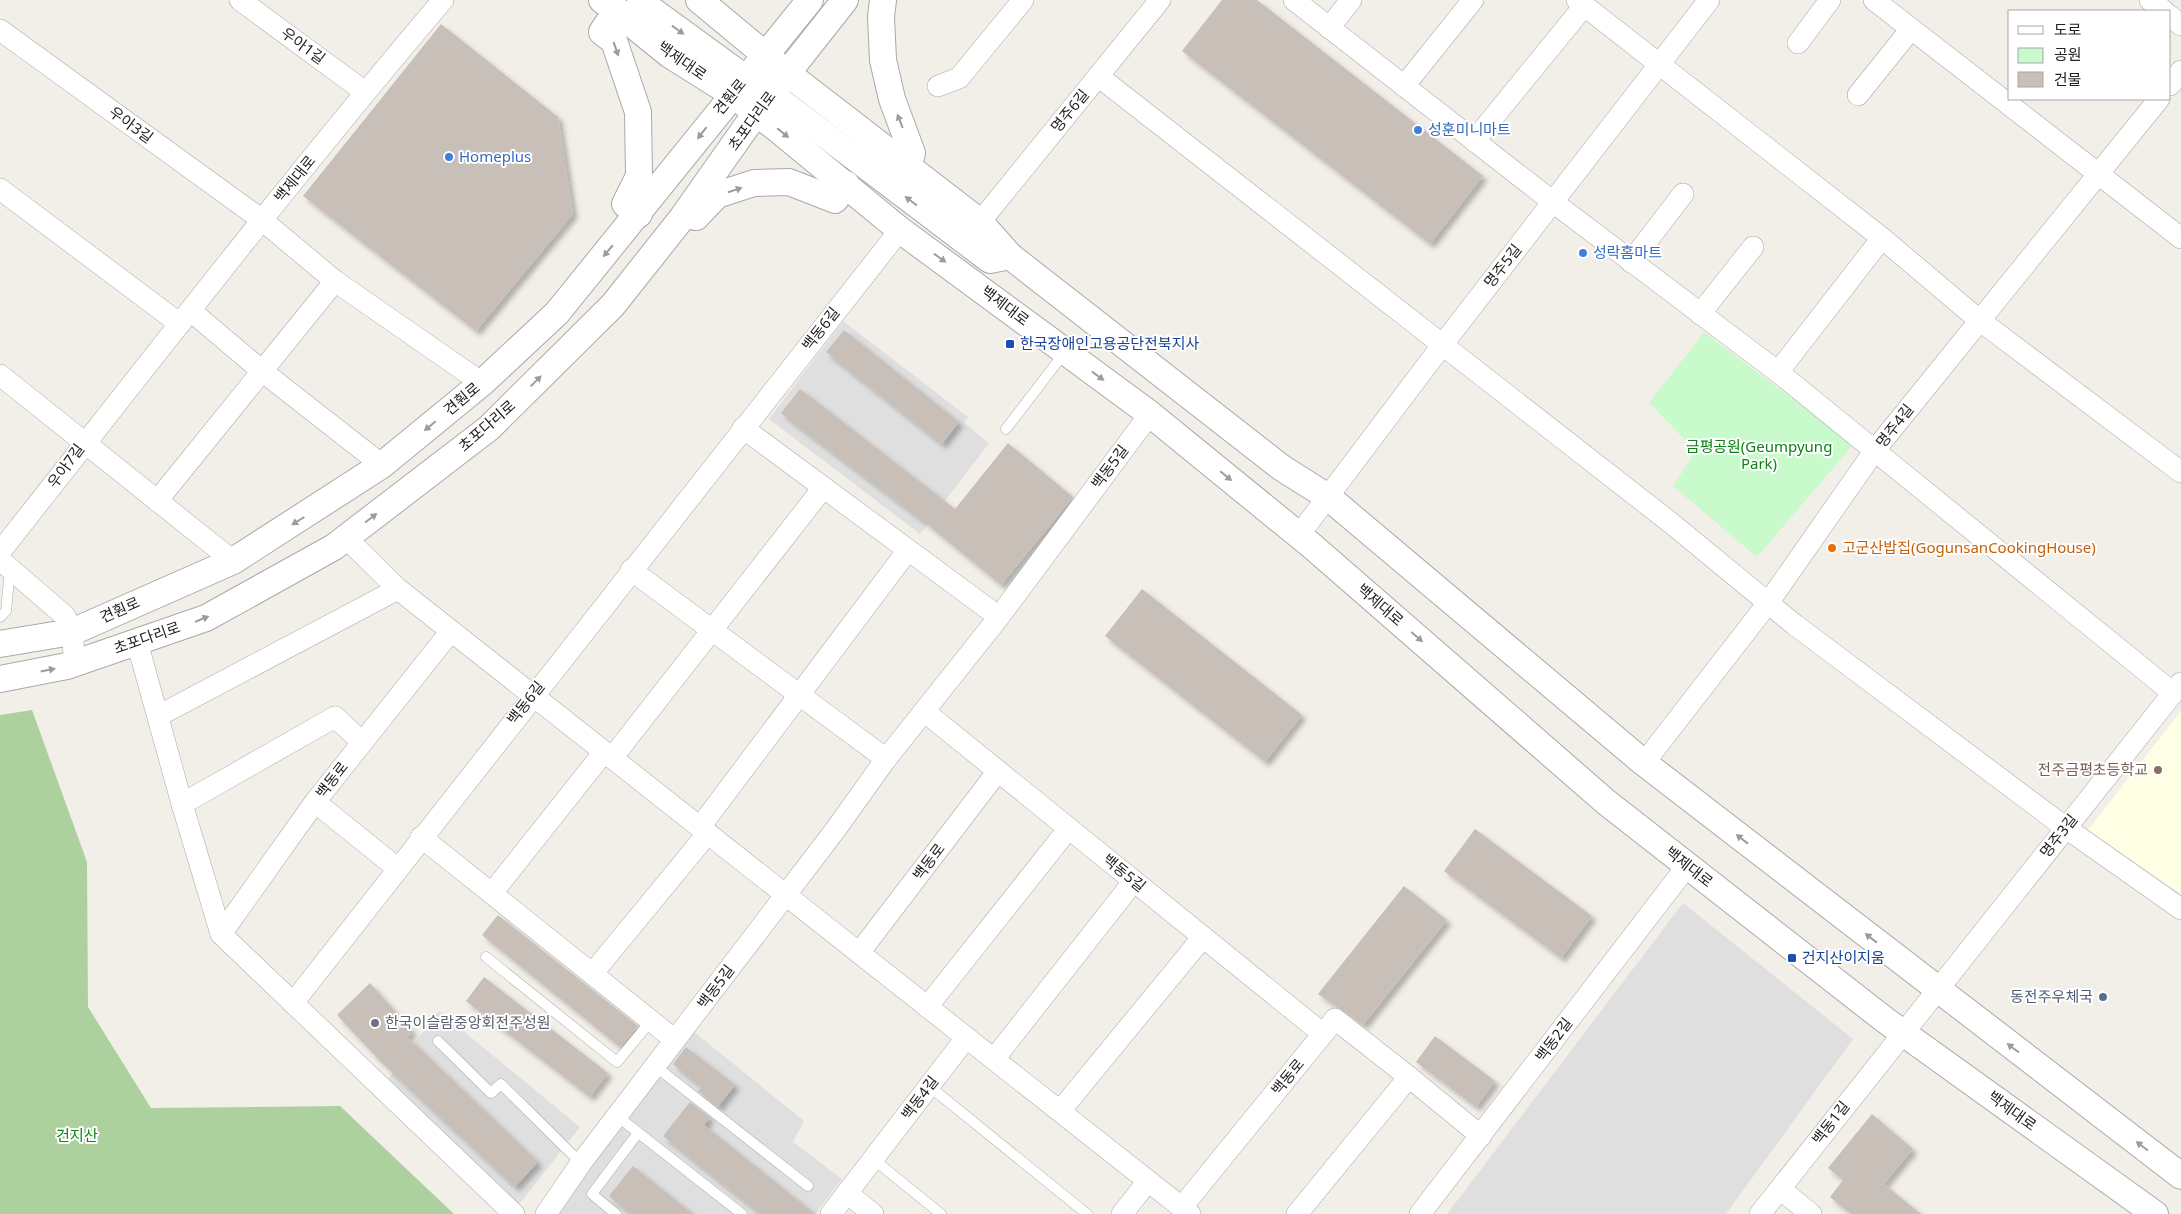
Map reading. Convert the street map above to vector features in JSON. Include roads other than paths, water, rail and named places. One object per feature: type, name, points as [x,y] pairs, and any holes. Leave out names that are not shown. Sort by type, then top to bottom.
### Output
[{"type":"street","name":"우아1길","points":[[240,0],[366,92]]},
{"type":"street","name":"백제대로","points":[[262,220],[443,0]]},
{"type":"street","points":[[700,0],[788,73],[980,222],[1010,256],[1282,468],[1328,498],[1644,763],[2181,1176]]},
{"type":"street","name":"견훤로","points":[[0,644],[72,632],[233,561],[382,465],[482,383],[557,313],[639,214],[738,86],[810,0]]},
{"type":"street","name":"초포다리로","points":[[0,679],[75,664],[206,618],[334,547],[489,428],[613,305],[682,218],[764,103],[845,0]]},
{"type":"street","points":[[883,0],[881,17],[883,60],[892,99],[912,153],[908,167]]},
{"type":"street","points":[[938,86],[959,78],[1023,0]]},
{"type":"street","name":"명주6길","points":[[980,222],[1160,0]]},
{"type":"street","points":[[1294,0],[1631,262],[1778,372],[2177,688]]},
{"type":"street","points":[[1329,28],[1351,0]]},
{"type":"street","points":[[1404,86],[1473,0]]},
{"type":"street","name":"명주5길","points":[[1299,535],[1443,344],[1709,0]]},
{"type":"street","points":[[1798,43],[1830,0]]},
{"type":"street","points":[[1874,0],[2181,238]]},
{"type":"street","points":[[2150,0],[2163,10]]},
{"type":"street","points":[[1474,141],[1580,3],[1882,238],[1979,320],[2181,472]]},
{"type":"street","name":"백제대로","points":[[616,10],[670,55],[738,86],[764,103],[846,184],[900,230],[1150,414],[1299,535],[1606,802],[1902,1032],[2155,1214]]},
{"type":"street","points":[[616,10],[602,32],[614,41],[638,112],[639,176],[625,204],[639,214]]},
{"type":"street","points":[[2171,17],[2181,25]]},
{"type":"street","points":[[1858,95],[1911,29]]},
{"type":"street","name":"우아3길","points":[[0,30],[262,220],[335,281],[482,383]]},
{"type":"street","points":[[2171,84],[2181,71]]},
{"type":"street","points":[[738,86],[788,73]]},
{"type":"street","points":[[1098,76],[1672,523],[1795,625],[2066,828],[2181,909]]},
{"type":"street","name":"명주4길","points":[[1644,763],[1768,602],[1875,450],[2158,100]]},
{"type":"street","points":[[764,103],[990,260],[1010,256]]},
{"type":"street","points":[[682,218],[690,223],[717,195],[754,183],[789,182],[835,200],[846,184]]},
{"type":"street","points":[[0,190],[262,371],[382,465]]},
{"type":"street","points":[[1631,262],[1683,194]]},
{"type":"street","points":[[233,561],[86,442],[262,220]]},
{"type":"street","name":"백동6길","points":[[293,1003],[631,570],[900,230]]},
{"type":"street","points":[[1778,372],[1882,238]]},
{"type":"street","points":[[1700,314],[1753,247]]},
{"type":"street","points":[[157,501],[335,281]]},
{"type":"street","name":"우아7길","points":[[0,375],[86,442],[3,560]]},
{"type":"street","name":"백동5길","points":[[546,1214],[581,1163],[786,895],[886,759],[999,617],[1150,414]]},
{"type":"street","points":[[743,428],[999,617]]},
{"type":"street","points":[[492,893],[713,630],[823,488]]},
{"type":"street","name":"백동로","points":[[345,537],[398,589],[1186,1211],[1336,1019],[1481,1136]]},
{"type":"street","points":[[592,974],[704,830],[799,695],[908,550]]},
{"type":"street","points":[[3,560],[64,616],[72,632],[75,664]]},
{"type":"street","points":[[631,570],[886,759]]},
{"type":"street","points":[[158,716],[398,589]]},
{"type":"street","name":"백동로","points":[[221,934],[315,802],[451,631]]},
{"type":"street","points":[[137,642],[182,804],[221,934],[514,1214]]},
{"type":"street","name":"명주3길","points":[[1902,1032],[2177,688]]},
{"type":"street","name":"백동5길","points":[[925,712],[1323,1034]]},
{"type":"street","points":[[182,804],[335,717],[362,742]]},
{"type":"street","name":"백동로","points":[[859,953],[998,771]]},
{"type":"street","points":[[315,802],[397,868]]},
{"type":"street","points":[[928,1007],[1069,828]]},
{"type":"street","points":[[422,837],[675,1040]]},
{"type":"street","name":"백동2길","points":[[1420,1214],[1687,866]]},
{"type":"street","points":[[994,1059],[1134,881]]},
{"type":"street","points":[[1060,1112],[1203,936]]},
{"type":"street","name":"백동1길","points":[[1760,1214],[1902,1032]]},
{"type":"street","name":"백동4길","points":[[831,1214],[966,1038]]},
{"type":"street","points":[[1298,1214],[1409,1077]]},
{"type":"street","points":[[1122,1214],[1148,1181]]},
{"type":"street","points":[[1780,1189],[1812,1214]]},
{"type":"street","points":[[847,1194],[873,1214]]},
{"type":"lane","points":[[1006,429],[1066,352]]},
{"type":"lane","points":[[0,617],[6,611],[3,560]]},
{"type":"lane","points":[[486,957],[617,1062],[651,1021]]},
{"type":"lane","points":[[438,1041],[491,1093],[501,1084],[581,1163]]},
{"type":"lane","points":[[655,1066],[808,1186]]},
{"type":"lane","points":[[929,1086],[1087,1214]]},
{"type":"lane","points":[[617,1116],[742,1214]]},
{"type":"lane","points":[[616,1214],[592,1194],[638,1133]]},
{"type":"lane","points":[[873,1159],[941,1214]]},
{"type":"place","name":"성훈미니마트","points":[[1418,130]]},
{"type":"place","name":"Homeplus","points":[[449,157]]},
{"type":"place","name":"성락홈마트","points":[[1583,253]]},
{"type":"place","name":"한국장애인고용공단전북지사","points":[[1010,344]]},
{"type":"place","name":"고군산밥집(GogunsanCookingHouse)","points":[[1832,548]]},
{"type":"place","name":"전주금평초등학교","points":[[2158,770]]},
{"type":"place","name":"건지산이지움","points":[[1792,958]]},
{"type":"place","name":"동전주우체국","points":[[2103,997]]},
{"type":"place","name":"한국이슬람중앙회전주성원","points":[[375,1023]]},
{"type":"park label","name":"금평공원(Geumpyung Park)","points":[[1759,456]]},
{"type":"park label","name":"건지산","points":[[77,1136]]}]
